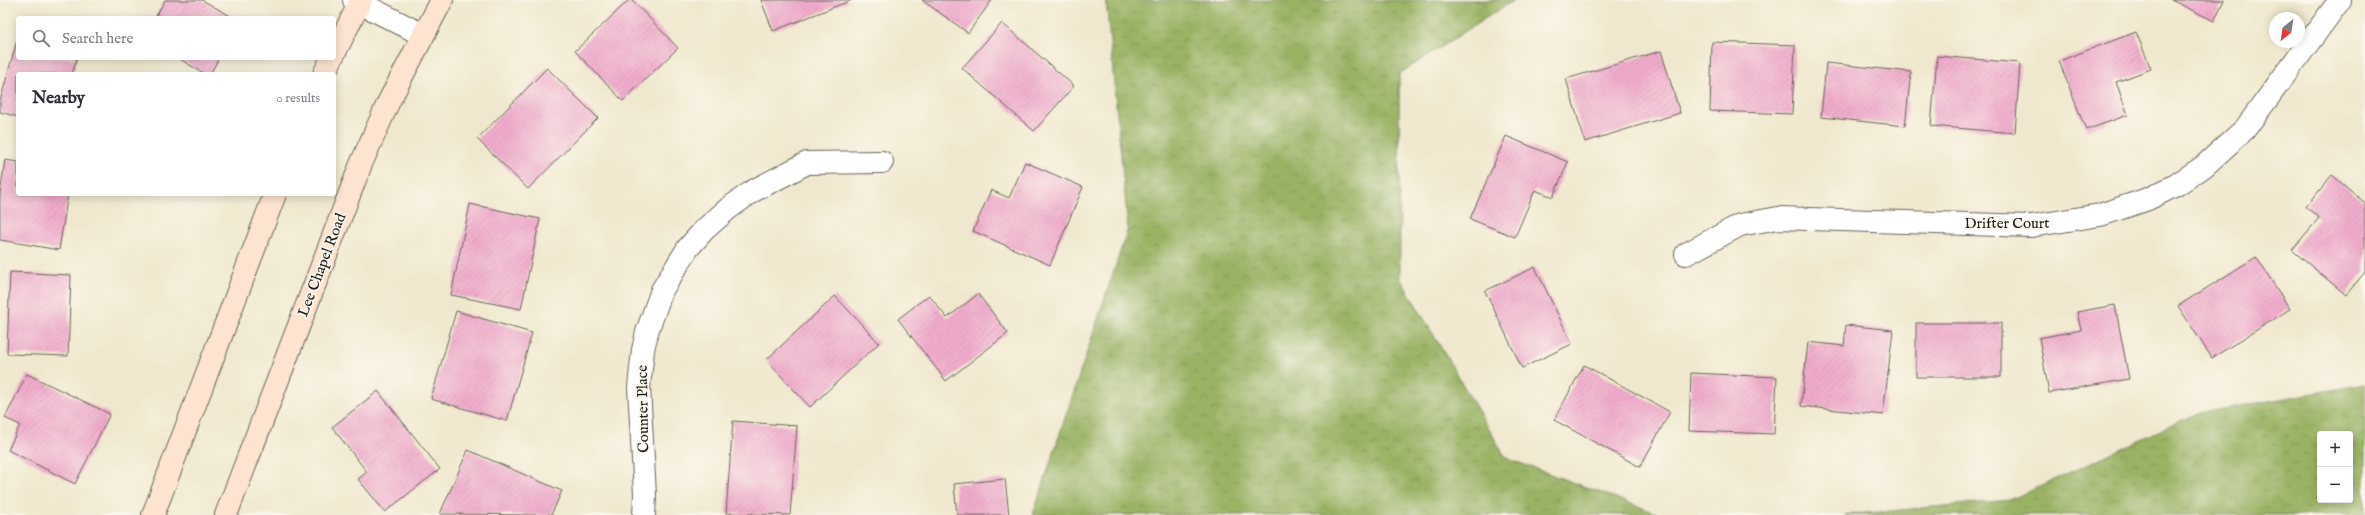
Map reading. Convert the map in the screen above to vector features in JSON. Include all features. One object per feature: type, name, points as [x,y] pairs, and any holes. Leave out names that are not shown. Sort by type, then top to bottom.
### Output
[{"type":"main road","name":"Lee Chapel Road","points":[[226,515],[361,164],[389,101],[442,0]]},
{"type":"main road","points":[[336,50],[358,1]]},
{"type":"main road","points":[[325,72],[331,60]]},
{"type":"main road","points":[[156,514],[274,196]]},
{"type":"street","name":"Drifter Court","points":[[1686,254],[1740,225],[1778,218],[2031,226],[2100,215],[2148,199],[2176,185],[2203,167],[2245,129],[2340,0]]},
{"type":"street","points":[[358,1],[423,35]]},
{"type":"street","name":"Counter Place","points":[[644,515],[645,496],[640,387],[643,350],[647,332],[662,290],[688,248],[705,229],[729,208],[753,191],[807,162],[882,162]]},
{"type":"green space","points":[[1106,0],[1514,0],[1399,74],[1400,278],[1506,458],[1662,515],[1033,515],[1128,228]]},
{"type":"green space","points":[[2365,384],[2365,515],[1845,515],[2010,500],[2195,414]]},
{"type":"building","points":[[165,0],[202,0],[230,16],[156,16]]},
{"type":"building","points":[[629,0],[632,0],[678,48],[623,101],[575,51]]},
{"type":"building","points":[[761,0],[852,0],[773,31]]},
{"type":"building","points":[[922,0],[992,0],[968,33]]},
{"type":"building","points":[[2172,0],[2224,0],[2214,21]]},
{"type":"building","points":[[1002,23],[1074,86],[1034,131],[962,68]]},
{"type":"building","points":[[2136,32],[2151,69],[2116,82],[2128,115],[2086,130],[2059,61]]},
{"type":"building","points":[[1712,42],[1795,45],[1792,114],[1710,111]]},
{"type":"building","points":[[16,44],[16,60],[76,60],[73,72],[16,72],[16,116],[0,112],[0,101]]},
{"type":"building","points":[[1661,51],[1680,113],[1585,142],[1566,79]]},
{"type":"building","points":[[1937,56],[2020,63],[2015,133],[1931,126]]},
{"type":"building","points":[[181,60],[218,60],[211,72],[202,72]]},
{"type":"building","points":[[1826,63],[1911,72],[1905,126],[1821,117]]},
{"type":"building","points":[[547,68],[598,118],[528,189],[477,139]]},
{"type":"building","points":[[1506,136],[1568,162],[1553,197],[1535,190],[1515,237],[1470,219]]},
{"type":"building","points":[[5,160],[16,162],[16,196],[68,196],[59,250],[0,240],[0,194]]},
{"type":"building","points":[[1025,162],[1083,187],[1050,265],[973,231],[991,190],[1009,198]]},
{"type":"building","points":[[2332,175],[2365,203],[2365,272],[2346,295],[2292,250],[2319,218],[2306,207]]},
{"type":"building","points":[[470,204],[540,219],[521,309],[451,295]]},
{"type":"building","points":[[2256,257],[2290,309],[2212,358],[2178,306]]},
{"type":"building","points":[[1535,267],[1572,344],[1522,368],[1485,291]]},
{"type":"building","points":[[10,272],[71,275],[68,356],[7,354]]},
{"type":"building","points":[[978,294],[1008,333],[946,381],[898,319],[929,295],[947,318]]},
{"type":"building","points":[[835,296],[879,343],[810,407],[766,360]]},
{"type":"building","points":[[2115,305],[2129,379],[2049,393],[2039,338],[2081,330],[2077,312]]},
{"type":"building","points":[[456,311],[532,333],[507,421],[431,399]]},
{"type":"building","points":[[1916,323],[2001,323],[2001,377],[1916,377]]},
{"type":"building","points":[[1846,325],[1893,330],[1883,415],[1801,406],[1808,342],[1844,346]]},
{"type":"building","points":[[1584,365],[1670,412],[1640,467],[1554,420]]},
{"type":"building","points":[[1691,373],[1777,377],[1774,434],[1689,431]]},
{"type":"building","points":[[27,374],[110,414],[75,484],[8,450],[20,425],[5,418]]},
{"type":"building","points":[[378,391],[440,469],[385,512],[358,479],[367,472],[332,427]]},
{"type":"building","points":[[733,421],[797,426],[790,515],[726,513]]},
{"type":"building","points":[[468,450],[562,491],[551,515],[440,514]]},
{"type":"building","points":[[1005,479],[1009,515],[957,515],[954,484]]}]
